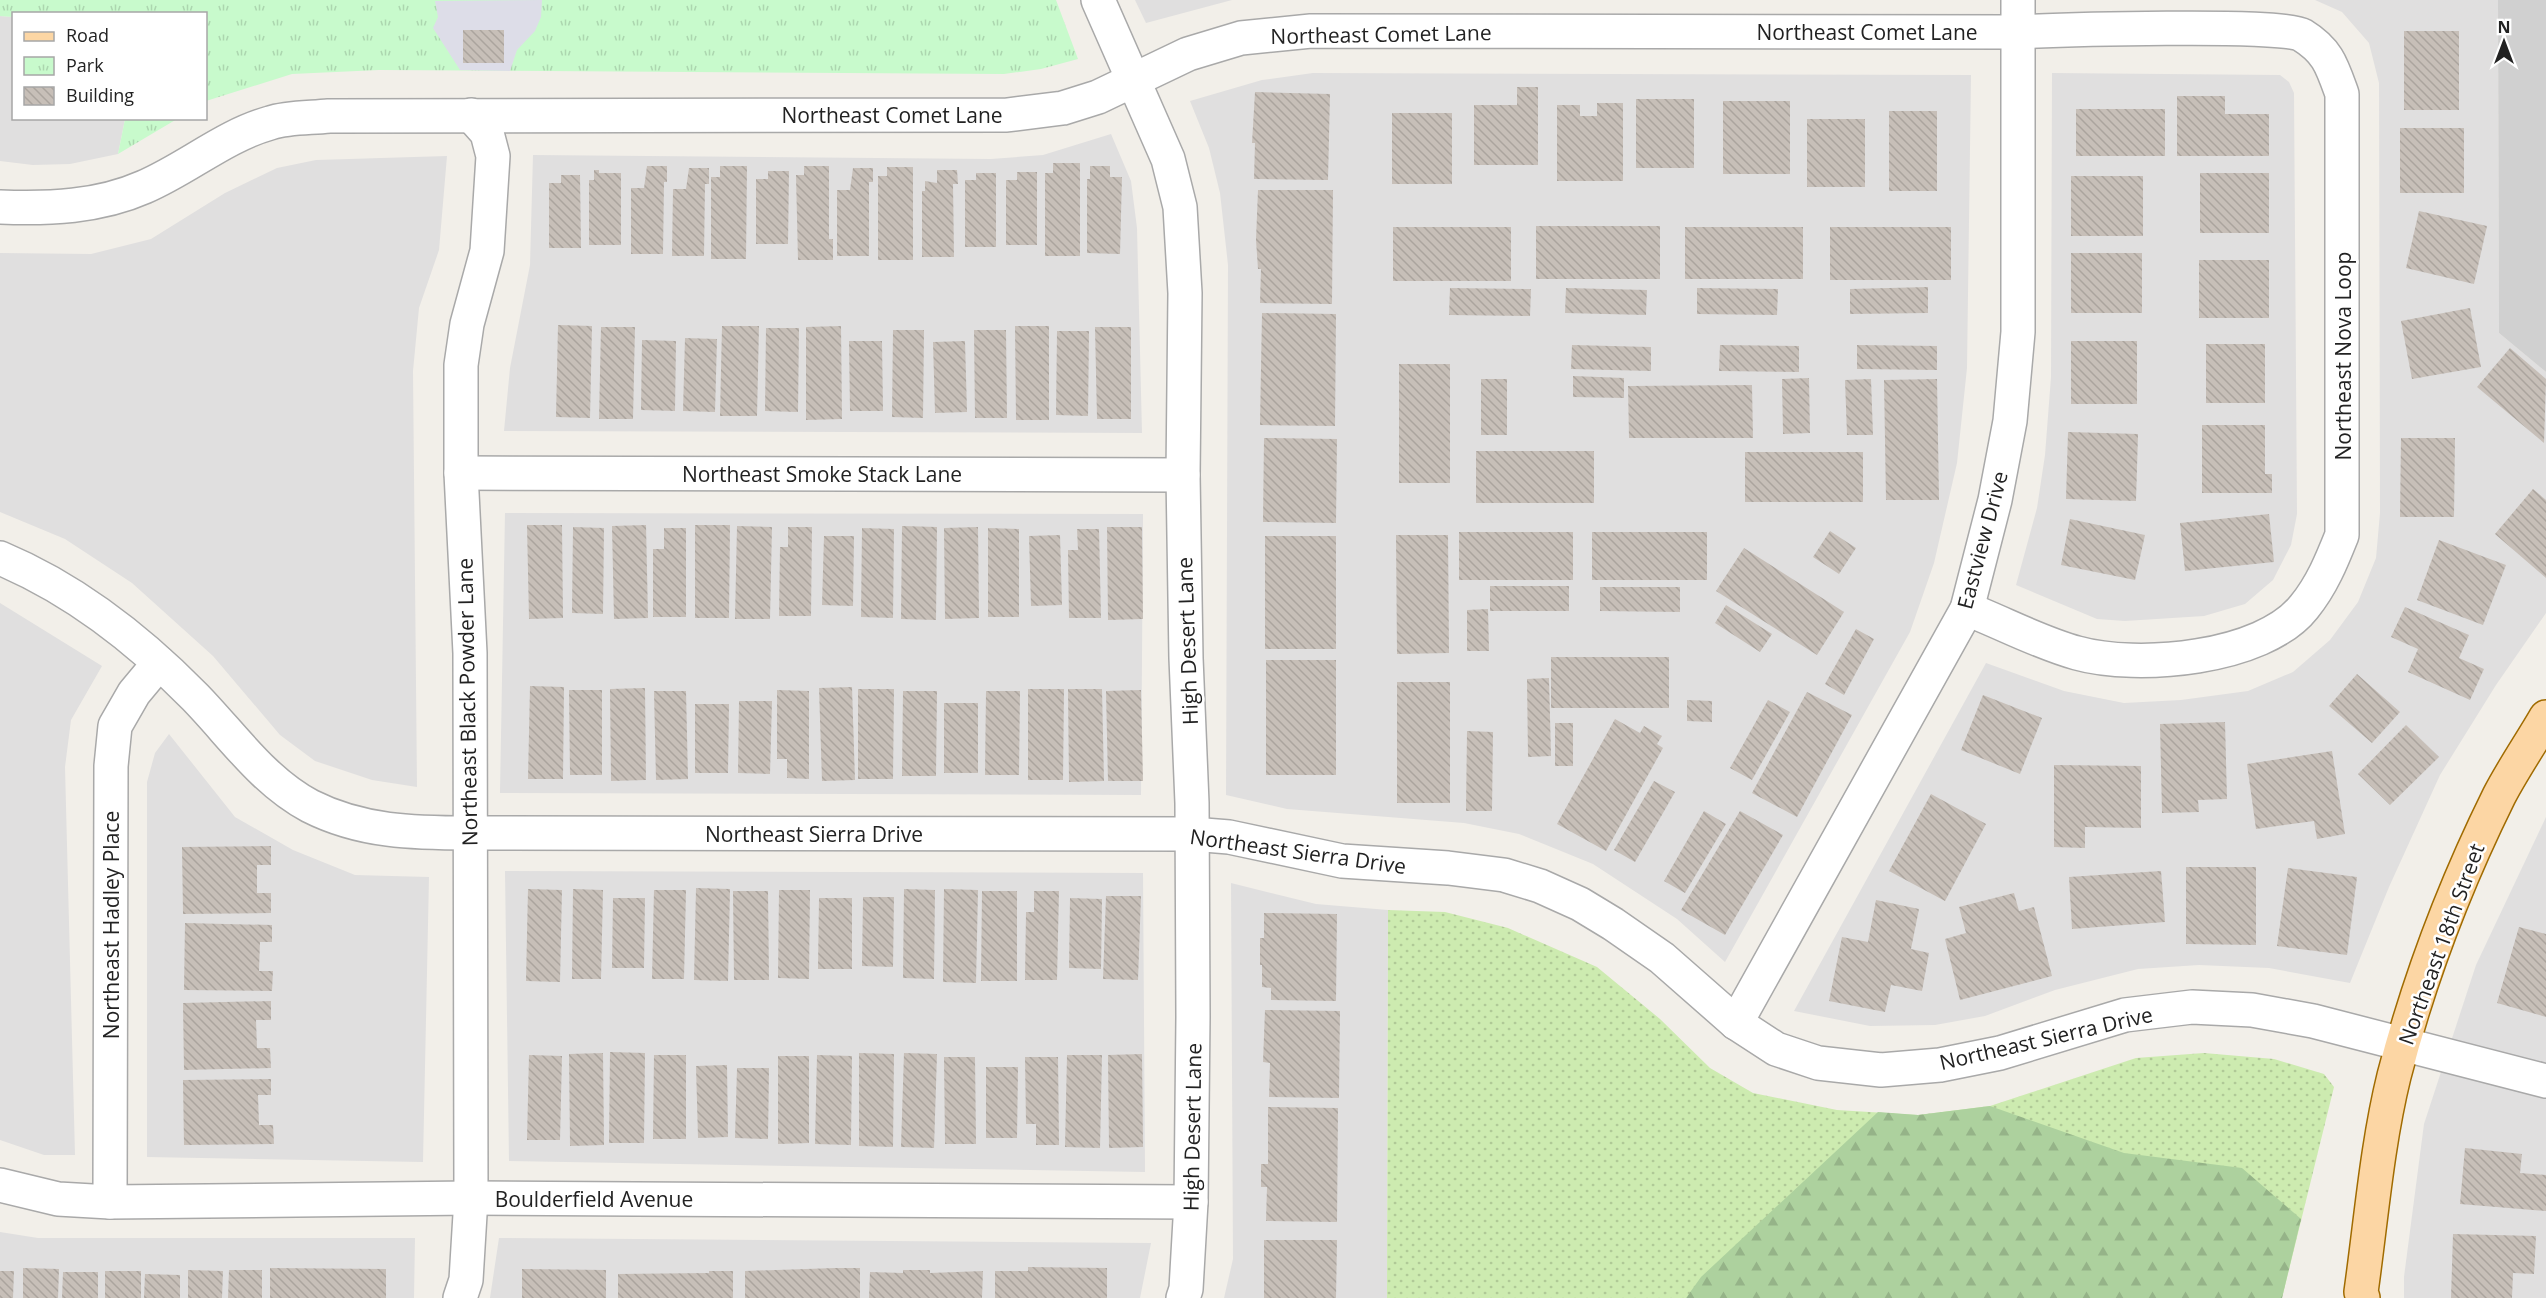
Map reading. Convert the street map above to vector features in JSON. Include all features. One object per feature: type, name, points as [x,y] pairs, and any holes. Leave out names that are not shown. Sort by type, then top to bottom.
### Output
[{"type":"main road","name":"Northeast 18th Street","points":[[2360,1296],[2394,1078],[2415,1000],[2459,882],[2500,794],[2546,717]]},
{"type":"street","name":"High Desert Lane","points":[[1098,0],[1168,159],[1180,207],[1185,292],[1183,475],[1192,834],[1191,1202],[1186,1289],[1183,1298]]},
{"type":"street","name":"Eastview Drive","points":[[1736,1023],[1967,609],[1995,500],[2010,421],[2018,332],[2018,0]]},
{"type":"street","name":"Northeast Nova Loop","points":[[1967,609],[2077,653],[2117,660],[2161,659],[2237,649],[2273,633],[2303,609],[2327,573],[2342,535],[2342,94],[2329,57],[2300,33],[2254,30],[2018,32]]},
{"type":"street","name":"Northeast Comet Lane","points":[[0,207],[46,208],[96,201],[143,188],[227,140],[272,122],[329,116],[1007,116],[1063,108],[1098,97],[1188,54],[1241,38],[1311,31],[2018,32]]},
{"type":"street","name":"Northeast Black Powder Lane","points":[[460,1298],[466,1280],[471,1198],[470,653],[461,473],[461,364],[467,324],[487,251],[493,156],[487,133],[471,116]]},
{"type":"street","name":"Northeast Smoke Stack Lane","points":[[461,473],[1183,475]]},
{"type":"street","name":"Northeast Sierra Drive","points":[[0,558],[35,573],[103,617],[159,663],[263,772],[310,805],[364,827],[411,832],[470,834],[1192,834],[1229,837],[1342,861],[1448,868],[1504,875],[1540,886],[1580,904],[1613,924],[1662,958],[1736,1023],[1776,1049],[1818,1064],[1881,1070],[1940,1065],[2000,1053],[2125,1015],[2192,1007],[2252,1010],[2313,1021],[2546,1081]]},
{"type":"street","name":"Northeast Hadley Place","points":[[110,1202],[111,766],[115,726],[134,693],[159,663]]},
{"type":"street","name":"Boulderfield Avenue","points":[[0,1185],[58,1199],[110,1202],[471,1198],[1191,1202]]},
{"type":"shaded area","points":[[542,0],[541,17],[535,31],[517,50],[510,71],[460,70],[433,28],[438,17],[435,1]],"holes":[[[463,30],[504,30],[463,63]]]},
{"type":"shaded area","points":[[1135,0],[1232,0],[1146,23]]},
{"type":"shaded area","points":[[2315,0],[2498,0],[2499,333],[2546,372],[2546,613],[2496,685],[2440,775],[2389,887],[2350,983],[2269,968],[2199,965],[2138,969],[2055,990],[1985,1016],[1935,1025],[1870,1026],[1794,1011],[1986,663],[2064,691],[2124,703],[2181,700],[2248,691],[2293,672],[2330,640],[2358,602],[2376,558],[2380,513],[2379,83],[2369,43],[2342,12]]},
{"type":"shaded area","points":[[2498,0],[2546,0],[2546,372],[2499,333]]},
{"type":"shaded area","points":[[0,16],[12,17],[12,120],[125,120],[118,154],[70,164],[33,165],[0,161]]},
{"type":"shaded area","points":[[1313,73],[1971,75],[1967,368],[1957,463],[1934,563],[1910,632],[1725,962],[1677,919],[1593,864],[1519,834],[1464,823],[1287,809],[1226,795],[1228,265],[1220,193],[1209,148],[1190,101],[1262,80]]},
{"type":"shaded area","points":[[2052,73],[2280,75],[2289,82],[2294,93],[2297,514],[2291,545],[2273,580],[2245,604],[2204,616],[2125,621],[2097,619],[2016,585],[2037,508],[2045,455],[2051,377]]},
{"type":"shaded area","points":[[1111,134],[1131,181],[1137,228],[1142,433],[504,431],[510,368],[530,265],[533,155],[991,159],[1043,155]]},
{"type":"shaded area","points":[[447,156],[439,250],[419,308],[413,371],[417,787],[372,780],[315,761],[280,735],[213,656],[132,583],[65,539],[0,512],[0,253],[91,254],[151,239],[225,193],[277,168],[316,160]]},
{"type":"shaded area","points":[[505,513],[1143,514],[1141,795],[500,793]]},
{"type":"shaded area","points":[[0,603],[102,666],[71,720],[65,767],[75,1155],[44,1155],[0,1140]]},
{"type":"shaded area","points":[[169,734],[235,817],[293,850],[355,875],[429,877],[423,1162],[147,1157],[147,782],[155,753]]},
{"type":"shaded area","points":[[2546,817],[2546,1298],[2404,1298],[2404,1277],[2424,1124],[2476,965]]},
{"type":"shaded area","points":[[505,871],[1143,873],[1145,1172],[509,1161]]},
{"type":"shaded area","points":[[1231,883],[1316,904],[1388,910],[1387,1298],[1224,1298],[1233,1259]]},
{"type":"shaded area","points":[[0,1232],[38,1238],[415,1238],[414,1298],[0,1298]]},
{"type":"shaded area","points":[[499,1238],[1151,1243],[1140,1298],[490,1298]]},
{"type":"green space","points":[[0,0],[1056,0],[1078,59],[1041,69],[1004,74],[379,70],[292,74],[207,101],[207,12],[12,12],[12,17],[0,16]]},
{"type":"green space","points":[[125,120],[175,120],[118,154]]},
{"type":"green space","points":[[1388,910],[1445,912],[1508,928],[1597,967],[1660,1019],[1710,1068],[1753,1093],[1837,1110],[1918,1115],[1990,1106],[2136,1058],[2204,1053],[2274,1059],[2324,1074],[2334,1087],[2282,1298],[1387,1298]]},
{"type":"green space","points":[[1990,1106],[2124,1153],[2242,1168],[2301,1219],[2282,1298],[1686,1298],[1701,1277],[1878,1112],[1918,1115]]},
{"type":"building","points":[[463,30],[504,30],[504,63],[463,63]]},
{"type":"building","points":[[2404,31],[2459,31],[2459,110],[2404,110]]},
{"type":"building","points":[[1517,87],[1538,87],[1538,165],[1474,165],[1474,105],[1517,105]]},
{"type":"building","points":[[1255,92],[1330,94],[1328,180],[1254,179],[1255,143],[1252,143]]},
{"type":"building","points":[[2177,96],[2225,96],[2225,114],[2269,114],[2269,156],[2177,156]]},
{"type":"building","points":[[1636,99],[1694,99],[1694,168],[1636,168]]},
{"type":"building","points":[[1723,101],[1790,101],[1790,174],[1723,174]]},
{"type":"building","points":[[1597,103],[1623,103],[1623,181],[1557,181],[1557,105],[1580,105],[1580,116],[1597,116]]},
{"type":"building","points":[[2076,109],[2165,109],[2165,156],[2076,156]]},
{"type":"building","points":[[1889,111],[1937,111],[1937,191],[1889,191]]},
{"type":"building","points":[[1392,113],[1452,113],[1452,184],[1392,184]]},
{"type":"building","points":[[1807,119],[1865,119],[1865,187],[1807,187]]},
{"type":"building","points":[[2400,128],[2464,128],[2464,193],[2400,193]]},
{"type":"building","points":[[1053,163],[1080,163],[1080,256],[1045,256],[1045,173],[1053,173]]},
{"type":"building","points":[[647,166],[667,166],[667,182],[664,182],[663,254],[631,254],[631,188],[644,188]]},
{"type":"building","points":[[720,166],[747,166],[746,259],[711,259],[711,177],[720,177]]},
{"type":"building","points":[[804,166],[829,166],[829,239],[833,239],[833,260],[798,260],[796,175],[804,175]]},
{"type":"building","points":[[1090,166],[1110,166],[1110,177],[1122,177],[1120,254],[1087,253],[1087,179],[1090,179]]},
{"type":"building","points":[[887,167],[913,167],[913,260],[878,260],[878,176],[887,176]]},
{"type":"building","points":[[689,168],[709,168],[709,184],[705,184],[704,256],[672,256],[673,189],[686,189]]},
{"type":"building","points":[[853,168],[873,168],[873,182],[869,182],[869,256],[837,256],[837,190],[850,190]]},
{"type":"building","points":[[594,170],[599,170],[599,173],[621,173],[621,245],[589,245],[589,180],[594,180]]},
{"type":"building","points":[[937,170],[957,170],[958,184],[953,184],[954,257],[922,257],[922,191],[925,191],[925,181],[937,183]]},
{"type":"building","points":[[768,171],[789,171],[788,244],[756,244],[756,179],[768,179]]},
{"type":"building","points":[[1017,172],[1037,172],[1037,245],[1006,245],[1006,180],[1017,180]]},
{"type":"building","points":[[976,173],[996,173],[996,247],[965,247],[965,180],[976,180]]},
{"type":"building","points":[[2200,173],[2269,173],[2269,233],[2200,233]]},
{"type":"building","points":[[561,175],[580,175],[581,248],[549,248],[549,183],[561,183]]},
{"type":"building","points":[[2071,176],[2143,176],[2143,236],[2071,236]]},
{"type":"building","points":[[1258,190],[1333,190],[1332,304],[1260,303],[1261,269],[1258,269],[1256,240]]},
{"type":"building","points":[[2419,211],[2487,226],[2474,284],[2406,268]]},
{"type":"building","points":[[1536,226],[1660,226],[1660,279],[1536,279]]},
{"type":"building","points":[[1393,227],[1511,227],[1511,281],[1393,281]]},
{"type":"building","points":[[1685,227],[1803,227],[1803,279],[1685,279]]},
{"type":"building","points":[[1830,227],[1951,227],[1951,280],[1830,280]]},
{"type":"building","points":[[2071,253],[2142,253],[2142,313],[2071,313]]},
{"type":"building","points":[[2199,260],[2269,260],[2269,318],[2199,318]]},
{"type":"building","points":[[1928,287],[1928,313],[1850,314],[1850,289]]},
{"type":"building","points":[[1450,288],[1531,289],[1530,316],[1449,315]]},
{"type":"building","points":[[1566,288],[1647,290],[1646,315],[1565,313]]},
{"type":"building","points":[[1697,288],[1778,289],[1777,315],[1697,314]]},
{"type":"building","points":[[2470,308],[2481,367],[2412,379],[2401,321]]},
{"type":"building","points":[[1262,313],[1336,314],[1335,426],[1260,425]]},
{"type":"building","points":[[558,325],[592,326],[590,418],[556,417]]},
{"type":"building","points":[[722,326],[759,326],[757,416],[720,416]]},
{"type":"building","points":[[841,326],[842,419],[806,420],[806,327]]},
{"type":"building","points":[[1015,326],[1049,326],[1049,420],[1016,420]]},
{"type":"building","points":[[601,327],[635,327],[633,419],[599,419]]},
{"type":"building","points":[[1095,327],[1131,327],[1131,419],[1097,419]]},
{"type":"building","points":[[766,328],[799,328],[798,412],[765,411]]},
{"type":"building","points":[[893,330],[924,330],[923,418],[892,417]]},
{"type":"building","points":[[974,330],[1006,330],[1007,418],[975,418]]},
{"type":"building","points":[[1057,331],[1089,331],[1088,416],[1056,415]]},
{"type":"building","points":[[685,338],[717,339],[715,412],[683,411]]},
{"type":"building","points":[[642,340],[676,341],[675,411],[641,410]]},
{"type":"building","points":[[849,341],[882,341],[883,411],[850,411]]},
{"type":"building","points":[[965,341],[967,412],[935,413],[933,342]]},
{"type":"building","points":[[2071,341],[2137,341],[2137,404],[2071,404]]},
{"type":"building","points":[[2206,344],[2265,344],[2265,403],[2206,403]]},
{"type":"building","points":[[1572,345],[1651,347],[1651,371],[1571,369]]},
{"type":"building","points":[[1720,345],[1799,346],[1799,372],[1719,371]]},
{"type":"building","points":[[1857,345],[1937,346],[1937,370],[1857,369]]},
{"type":"building","points":[[2510,348],[2546,379],[2544,443],[2477,387]]},
{"type":"building","points":[[1399,364],[1450,364],[1450,483],[1399,483]]},
{"type":"building","points":[[1573,376],[1624,378],[1624,398],[1573,397]]},
{"type":"building","points":[[1809,378],[1810,433],[1783,434],[1782,379]]},
{"type":"building","points":[[1481,379],[1507,379],[1507,435],[1481,435]]},
{"type":"building","points":[[1871,379],[1873,435],[1847,435],[1845,380]]},
{"type":"building","points":[[1937,379],[1939,500],[1886,500],[1884,380]]},
{"type":"building","points":[[1752,385],[1753,438],[1629,438],[1628,386]]},
{"type":"building","points":[[2202,425],[2265,425],[2265,474],[2272,474],[2272,493],[2202,493]]},
{"type":"building","points":[[2068,432],[2138,434],[2136,501],[2066,499]]},
{"type":"building","points":[[1264,438],[1337,439],[1336,523],[1263,522]]},
{"type":"building","points":[[2401,438],[2455,438],[2454,517],[2400,517]]},
{"type":"building","points":[[1476,451],[1594,451],[1594,503],[1476,503]]},
{"type":"building","points":[[1745,452],[1863,452],[1863,502],[1745,502]]},
{"type":"building","points":[[2533,489],[2546,500],[2546,578],[2495,534]]},
{"type":"building","points":[[2269,514],[2274,562],[2185,571],[2180,523]]},
{"type":"building","points":[[2070,519],[2145,535],[2135,580],[2061,565]]},
{"type":"building","points":[[527,525],[562,525],[563,618],[529,619]]},
{"type":"building","points":[[646,525],[648,618],[614,619],[612,526]]},
{"type":"building","points":[[695,525],[730,525],[729,618],[695,618]]},
{"type":"building","points":[[737,526],[772,527],[770,619],[735,619]]},
{"type":"building","points":[[902,526],[937,527],[936,620],[901,619]]},
{"type":"building","points":[[573,527],[604,528],[603,614],[572,613]]},
{"type":"building","points":[[788,527],[812,527],[811,616],[779,616],[780,547],[788,547]]},
{"type":"building","points":[[978,527],[979,618],[945,619],[944,528]]},
{"type":"building","points":[[1107,527],[1142,527],[1143,619],[1108,620]]},
{"type":"building","points":[[664,528],[686,528],[686,617],[653,617],[653,549],[664,549]]},
{"type":"building","points":[[862,528],[894,529],[893,618],[861,617]]},
{"type":"building","points":[[988,528],[1019,529],[1019,617],[988,617]]},
{"type":"building","points":[[1077,529],[1099,529],[1101,618],[1069,618],[1068,550],[1078,550]]},
{"type":"building","points":[[1830,531],[1856,548],[1839,574],[1813,557]]},
{"type":"building","points":[[1459,532],[1573,532],[1573,580],[1459,580]]},
{"type":"building","points":[[1592,532],[1707,532],[1707,580],[1592,580]]},
{"type":"building","points":[[1060,535],[1062,605],[1031,606],[1029,536]]},
{"type":"building","points":[[1396,535],[1448,535],[1449,653],[1397,654]]},
{"type":"building","points":[[824,536],[854,536],[853,606],[822,605]]},
{"type":"building","points":[[1265,536],[1336,536],[1336,649],[1265,649]]},
{"type":"building","points":[[2439,540],[2506,565],[2483,625],[2417,600]]},
{"type":"building","points":[[1744,548],[1844,612],[1817,655],[1716,591]]},
{"type":"building","points":[[1490,586],[1569,586],[1569,611],[1490,611]]},
{"type":"building","points":[[1600,587],[1680,587],[1680,612],[1600,611]]},
{"type":"building","points":[[1726,605],[1772,634],[1760,652],[1715,623]]},
{"type":"building","points":[[2405,607],[2469,635],[2459,658],[2484,669],[2470,700],[2408,672],[2418,649],[2391,637]]},
{"type":"building","points":[[1488,609],[1489,651],[1467,651],[1467,610]]},
{"type":"building","points":[[1856,629],[1874,639],[1844,695],[1825,684]]},
{"type":"building","points":[[1551,657],[1669,657],[1669,708],[1551,708]]},
{"type":"building","points":[[1266,660],[1336,660],[1336,775],[1266,775]]},
{"type":"building","points":[[2357,674],[2400,712],[2372,743],[2329,706]]},
{"type":"building","points":[[1549,678],[1551,756],[1528,757],[1527,679]]},
{"type":"building","points":[[1397,682],[1450,682],[1450,803],[1397,803]]},
{"type":"building","points":[[530,686],[564,687],[563,779],[528,779]]},
{"type":"building","points":[[852,687],[855,780],[822,781],[819,688]]},
{"type":"building","points":[[645,688],[646,780],[611,781],[610,689]]},
{"type":"building","points":[[858,689],[894,689],[893,779],[858,779]]},
{"type":"building","points":[[1028,689],[1064,689],[1063,780],[1028,780]]},
{"type":"building","points":[[1068,689],[1102,689],[1104,781],[1069,782]]},
{"type":"building","points":[[569,690],[602,690],[602,775],[570,775]]},
{"type":"building","points":[[777,690],[809,691],[809,779],[787,778],[787,759],[777,759]]},
{"type":"building","points":[[1141,690],[1143,781],[1108,781],[1106,691]]},
{"type":"building","points":[[654,691],[686,691],[688,779],[656,780]]},
{"type":"building","points":[[903,691],[937,691],[936,776],[902,776]]},
{"type":"building","points":[[986,691],[1020,691],[1019,775],[985,775]]},
{"type":"building","points":[[1807,692],[1852,715],[1797,817],[1752,793]]},
{"type":"building","points":[[1983,695],[2042,718],[2020,774],[1961,750]]},
{"type":"building","points":[[1687,700],[1712,701],[1712,722],[1687,721]]},
{"type":"building","points":[[1768,700],[1790,712],[1752,780],[1730,768]]},
{"type":"building","points":[[739,701],[772,701],[770,774],[738,773]]},
{"type":"building","points":[[944,703],[978,703],[978,773],[944,773]]},
{"type":"building","points":[[695,704],[729,704],[728,773],[695,773]]},
{"type":"building","points":[[1615,719],[1640,733],[1644,726],[1662,736],[1657,744],[1663,748],[1606,851],[1557,824]]},
{"type":"building","points":[[2225,722],[2227,799],[2198,800],[2199,812],[2162,813],[2160,724]]},
{"type":"building","points":[[1555,723],[1573,723],[1573,766],[1555,766]]},
{"type":"building","points":[[2406,725],[2439,757],[2390,805],[2358,774]]},
{"type":"building","points":[[1467,731],[1493,732],[1492,811],[1466,811]]},
{"type":"building","points":[[2332,751],[2345,834],[2317,839],[2314,821],[2256,829],[2247,764]]},
{"type":"building","points":[[2054,765],[2141,766],[2141,828],[2085,827],[2085,848],[2054,847]]},
{"type":"building","points":[[1654,781],[1675,792],[1635,862],[1614,850]]},
{"type":"building","points":[[1931,794],[1986,824],[1945,901],[1889,871]]},
{"type":"building","points":[[1704,811],[1726,824],[1685,893],[1664,881]]},
{"type":"building","points":[[1740,811],[1783,835],[1725,935],[1681,910]]},
{"type":"building","points":[[271,846],[271,865],[257,865],[257,893],[271,893],[271,913],[183,914],[182,847]]},
{"type":"building","points":[[2186,867],[2256,867],[2256,945],[2186,944]]},
{"type":"building","points":[[2288,868],[2357,877],[2347,955],[2277,946]]},
{"type":"building","points":[[2161,871],[2165,922],[2072,929],[2069,877]]},
{"type":"building","points":[[696,888],[730,889],[728,981],[694,980]]},
{"type":"building","points":[[528,889],[562,890],[560,982],[526,981]]},
{"type":"building","points":[[573,889],[603,890],[601,979],[572,979]]},
{"type":"building","points":[[904,889],[935,890],[934,979],[903,978]]},
{"type":"building","points":[[944,889],[978,890],[976,983],[943,982]]},
{"type":"building","points":[[654,890],[686,890],[684,979],[652,979]]},
{"type":"building","points":[[779,890],[810,890],[809,979],[778,978]]},
{"type":"building","points":[[733,891],[768,891],[769,980],[734,980]]},
{"type":"building","points":[[982,891],[1017,891],[1017,981],[981,981]]},
{"type":"building","points":[[1034,891],[1059,891],[1057,980],[1025,980],[1026,912],[1034,912]]},
{"type":"building","points":[[2014,893],[2019,911],[2034,907],[2052,976],[1960,1000],[1945,939],[1966,933],[1959,907]]},
{"type":"building","points":[[1106,896],[1141,896],[1138,980],[1103,979]]},
{"type":"building","points":[[863,897],[894,897],[893,967],[862,966]]},
{"type":"building","points":[[613,898],[645,898],[644,968],[612,968]]},
{"type":"building","points":[[819,898],[852,898],[852,969],[818,969]]},
{"type":"building","points":[[1070,898],[1102,899],[1101,969],[1069,968]]},
{"type":"building","points":[[1876,900],[1919,909],[1911,949],[1929,953],[1922,991],[1891,985],[1885,1012],[1829,1001],[1842,937],[1868,942]]},
{"type":"building","points":[[1264,913],[1337,914],[1336,1001],[1271,1000],[1271,988],[1262,987],[1262,965],[1260,965],[1260,938],[1264,938]]},
{"type":"building","points":[[185,923],[272,925],[272,942],[260,942],[259,971],[273,971],[272,991],[184,990]]},
{"type":"building","points":[[2519,927],[2546,934],[2546,1017],[2497,1003]]},
{"type":"building","points":[[271,1001],[271,1020],[256,1020],[257,1048],[270,1048],[271,1068],[184,1070],[183,1003]]},
{"type":"building","points":[[1265,1010],[1340,1011],[1339,1098],[1269,1097],[1270,1063],[1263,1062]]},
{"type":"building","points":[[610,1052],[645,1053],[644,1143],[609,1143]]},
{"type":"building","points":[[603,1053],[604,1145],[570,1146],[569,1054]]},
{"type":"building","points":[[859,1053],[894,1054],[893,1147],[859,1146]]},
{"type":"building","points":[[904,1053],[937,1054],[934,1148],[901,1147]]},
{"type":"building","points":[[1142,1054],[1143,1147],[1109,1148],[1108,1055]]},
{"type":"building","points":[[529,1055],[562,1056],[560,1140],[527,1140]]},
{"type":"building","points":[[654,1055],[686,1055],[686,1139],[653,1139]]},
{"type":"building","points":[[817,1055],[852,1056],[851,1145],[815,1144]]},
{"type":"building","points":[[1067,1055],[1102,1055],[1100,1148],[1065,1147]]},
{"type":"building","points":[[778,1056],[809,1056],[809,1143],[778,1144]]},
{"type":"building","points":[[944,1057],[975,1057],[976,1144],[945,1144]]},
{"type":"building","points":[[1025,1057],[1058,1057],[1059,1145],[1036,1145],[1036,1124],[1026,1124]]},
{"type":"building","points":[[727,1065],[728,1137],[698,1138],[696,1066]]},
{"type":"building","points":[[986,1067],[1018,1067],[1017,1138],[986,1138]]},
{"type":"building","points":[[737,1068],[769,1068],[768,1139],[735,1138]]},
{"type":"building","points":[[271,1079],[271,1095],[258,1095],[259,1125],[273,1125],[274,1144],[184,1145],[183,1080]]},
{"type":"building","points":[[1268,1107],[1338,1108],[1337,1222],[1266,1221],[1267,1187],[1261,1187],[1261,1164],[1268,1164]]},
{"type":"building","points":[[2465,1148],[2522,1154],[2520,1173],[2546,1175],[2546,1211],[2460,1204]]},
{"type":"building","points":[[2453,1234],[2536,1236],[2534,1274],[2513,1273],[2512,1298],[2451,1298]]},
{"type":"building","points":[[1264,1240],[1337,1240],[1336,1298],[1264,1298]]},
{"type":"building","points":[[1028,1267],[1107,1268],[1107,1298],[995,1298],[995,1271],[1028,1271]]},
{"type":"building","points":[[23,1268],[59,1269],[58,1298],[23,1298]]},
{"type":"building","points":[[270,1268],[386,1269],[386,1298],[270,1298]]},
{"type":"building","points":[[860,1268],[860,1298],[745,1298],[745,1271]]},
{"type":"building","points":[[522,1269],[606,1270],[606,1298],[522,1298]]},
{"type":"building","points":[[188,1270],[223,1271],[222,1298],[188,1298]]},
{"type":"building","points":[[229,1270],[262,1270],[262,1298],[228,1298]]},
{"type":"building","points":[[903,1270],[930,1270],[930,1273],[983,1271],[982,1298],[869,1298],[870,1272],[903,1273]]},
{"type":"building","points":[[0,1271],[14,1271],[13,1298],[0,1298]]},
{"type":"building","points":[[105,1271],[141,1271],[141,1298],[105,1298]]},
{"type":"building","points":[[709,1271],[733,1271],[733,1298],[618,1298],[618,1274],[709,1273]]},
{"type":"building","points":[[63,1272],[98,1272],[98,1298],[62,1298]]},
{"type":"building","points":[[145,1274],[180,1275],[180,1298],[144,1298]]}]
